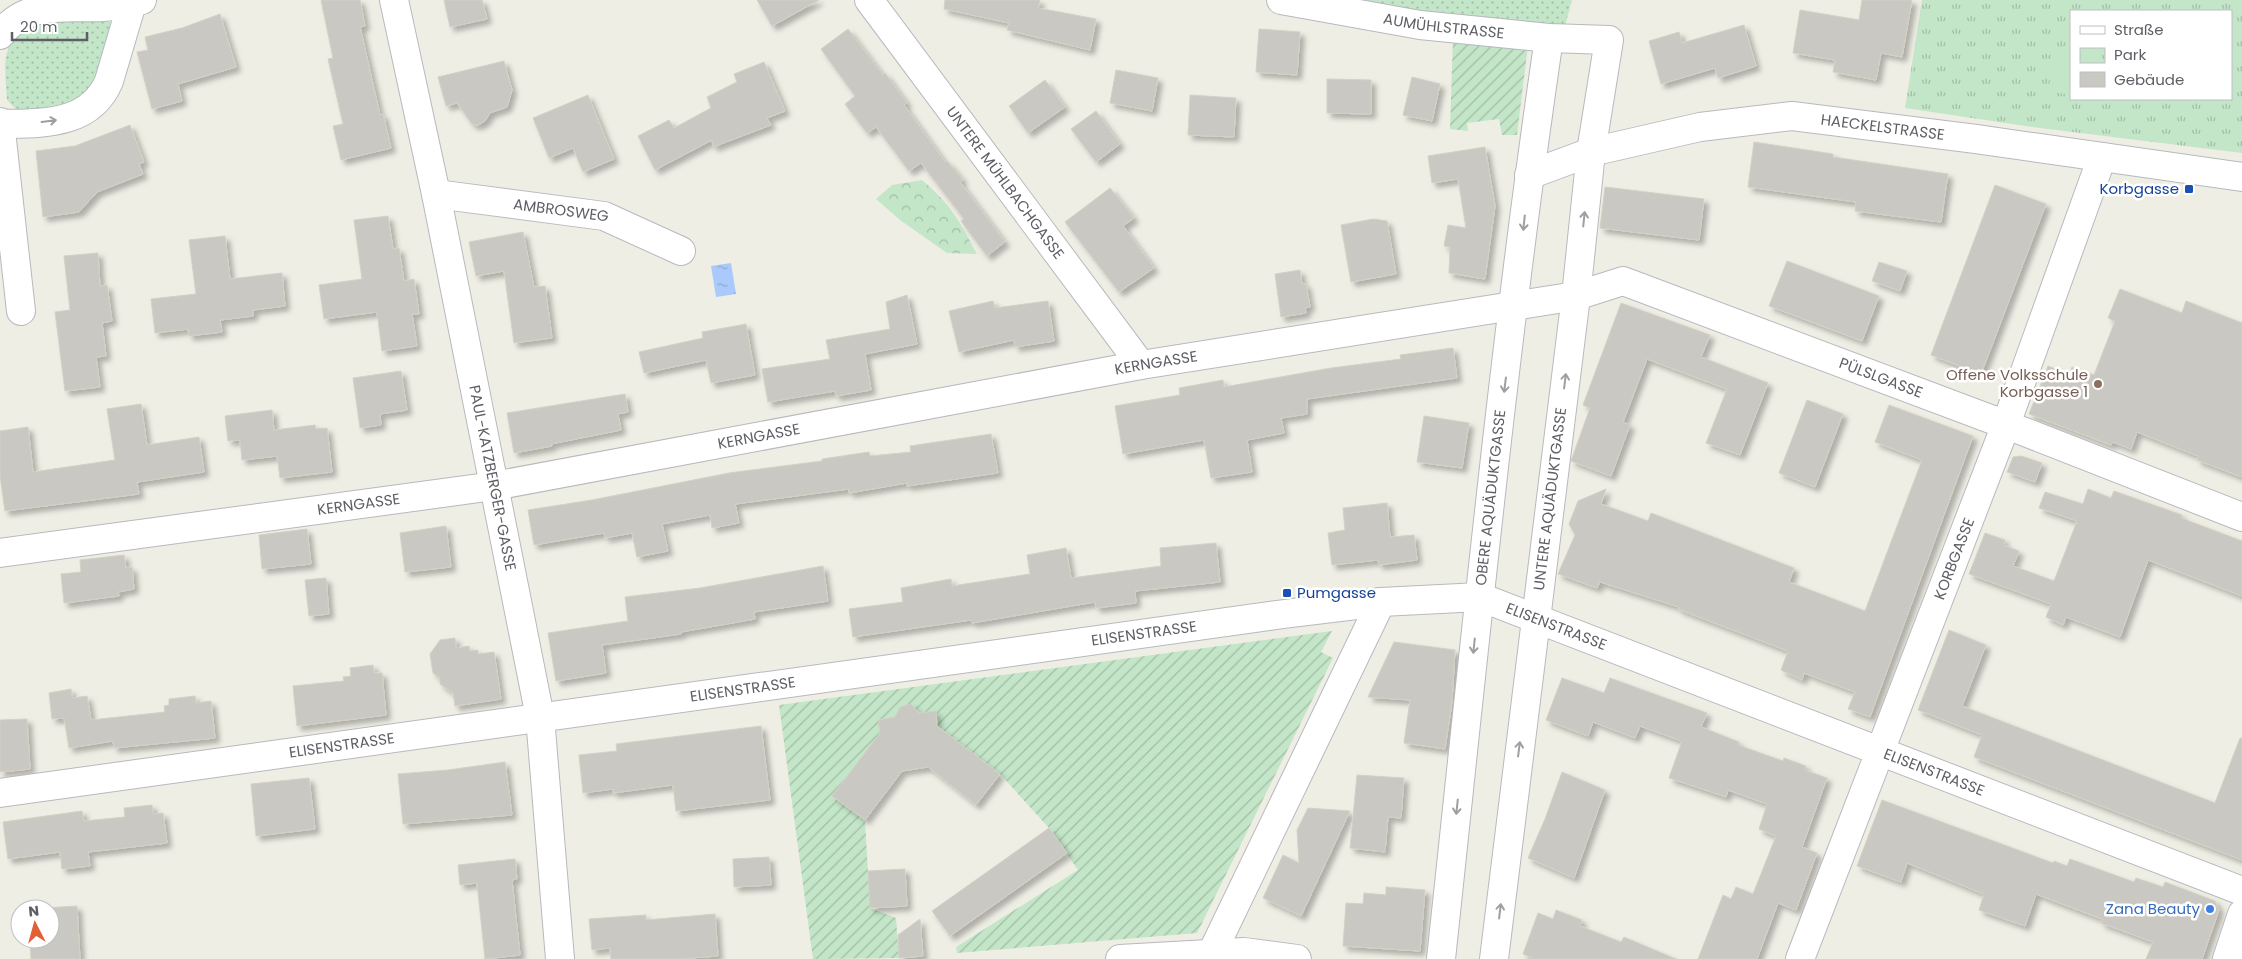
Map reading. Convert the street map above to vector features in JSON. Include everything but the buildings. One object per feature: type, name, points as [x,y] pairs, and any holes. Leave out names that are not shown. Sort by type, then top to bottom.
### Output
[{"type":"street","name":"PAUL-KATZBERGER-GASSE","points":[[394,0],[436,194],[540,717],[560,959]]},
{"type":"street","name":"UNTERE MÜHLBACHGASSE","points":[[869,0],[1141,365]]},
{"type":"street","name":"AUMÜHLSTRASSE","points":[[1281,0],[1420,25],[1549,38],[1610,40]]},
{"type":"street","points":[[0,36],[8,24],[22,13],[36,8],[60,6],[103,7],[137,1],[104,93],[94,104],[74,116],[51,122],[0,123],[21,311]]},
{"type":"street","name":"OBERE AQUÄDUKTGASSE","points":[[1440,959],[1529,175],[1549,38]]},
{"type":"street","name":"UNTERE AQUÄDUKTGASSE","points":[[1494,959],[1576,296],[1591,152],[1610,40]]},
{"type":"street","name":"HAECKELSTRASSE","points":[[1529,175],[1591,152],[1700,127],[1792,116],[2242,177]]},
{"type":"street","name":"KORBGASSE","points":[[1800,959],[2006,427],[2102,157]]},
{"type":"street","name":"AMBROSWEG","points":[[436,194],[604,216],[680,251]]},
{"type":"street","name":"PÜLSLGASSE","points":[[1514,305],[1576,296],[1623,281],[2006,427],[2024,432],[2242,517]]},
{"type":"street","name":"KERNGASSE","points":[[0,553],[494,486],[1141,365],[1514,305]]},
{"type":"street","name":"ELISENSTRASSE","points":[[0,793],[1381,602],[1480,597],[1535,620],[2242,891]]},
{"type":"street","points":[[1210,956],[1381,602]]},
{"type":"street","points":[[2233,953],[2242,914]]},
{"type":"street","points":[[1120,959],[1210,956],[1244,952],[1297,959]]},
{"type":"green space","points":[[1329,0],[1572,0],[1562,37]]},
{"type":"green space","points":[[1922,0],[2242,0],[2242,153],[2032,127],[1905,108]]},
{"type":"green space","points":[[105,17],[111,23],[112,30],[95,86],[67,108],[18,111],[7,100],[6,58],[11,42],[25,23]]},
{"type":"green space","points":[[1453,37],[1528,45],[1517,135],[1502,135],[1499,119],[1467,123],[1468,131],[1450,129]]},
{"type":"green space","points":[[2054,58],[2070,61],[2070,95],[2048,91]]},
{"type":"green space","points":[[922,180],[932,188],[954,214],[977,254],[947,253],[900,220],[876,199],[892,185]]},
{"type":"green space","points":[[1332,631],[1321,652],[1333,658],[1197,933],[957,953],[956,947],[1078,870],[1049,828],[1000,774],[937,726],[935,712],[919,713],[911,704],[900,707],[895,717],[878,720],[880,733],[833,796],[865,820],[870,908],[896,918],[899,958],[813,959],[779,705]]},
{"type":"water","points":[[731,263],[736,294],[716,297],[711,266]]},
{"type":"place","name":"Korbgasse","points":[[2189,189]]},
{"type":"place","name":"Offene Volksschule Korbgasse 1","points":[[2098,384]]},
{"type":"place","name":"Pumgasse","points":[[1287,593]]},
{"type":"place","name":"Zana Beauty","points":[[2210,909]]}]
